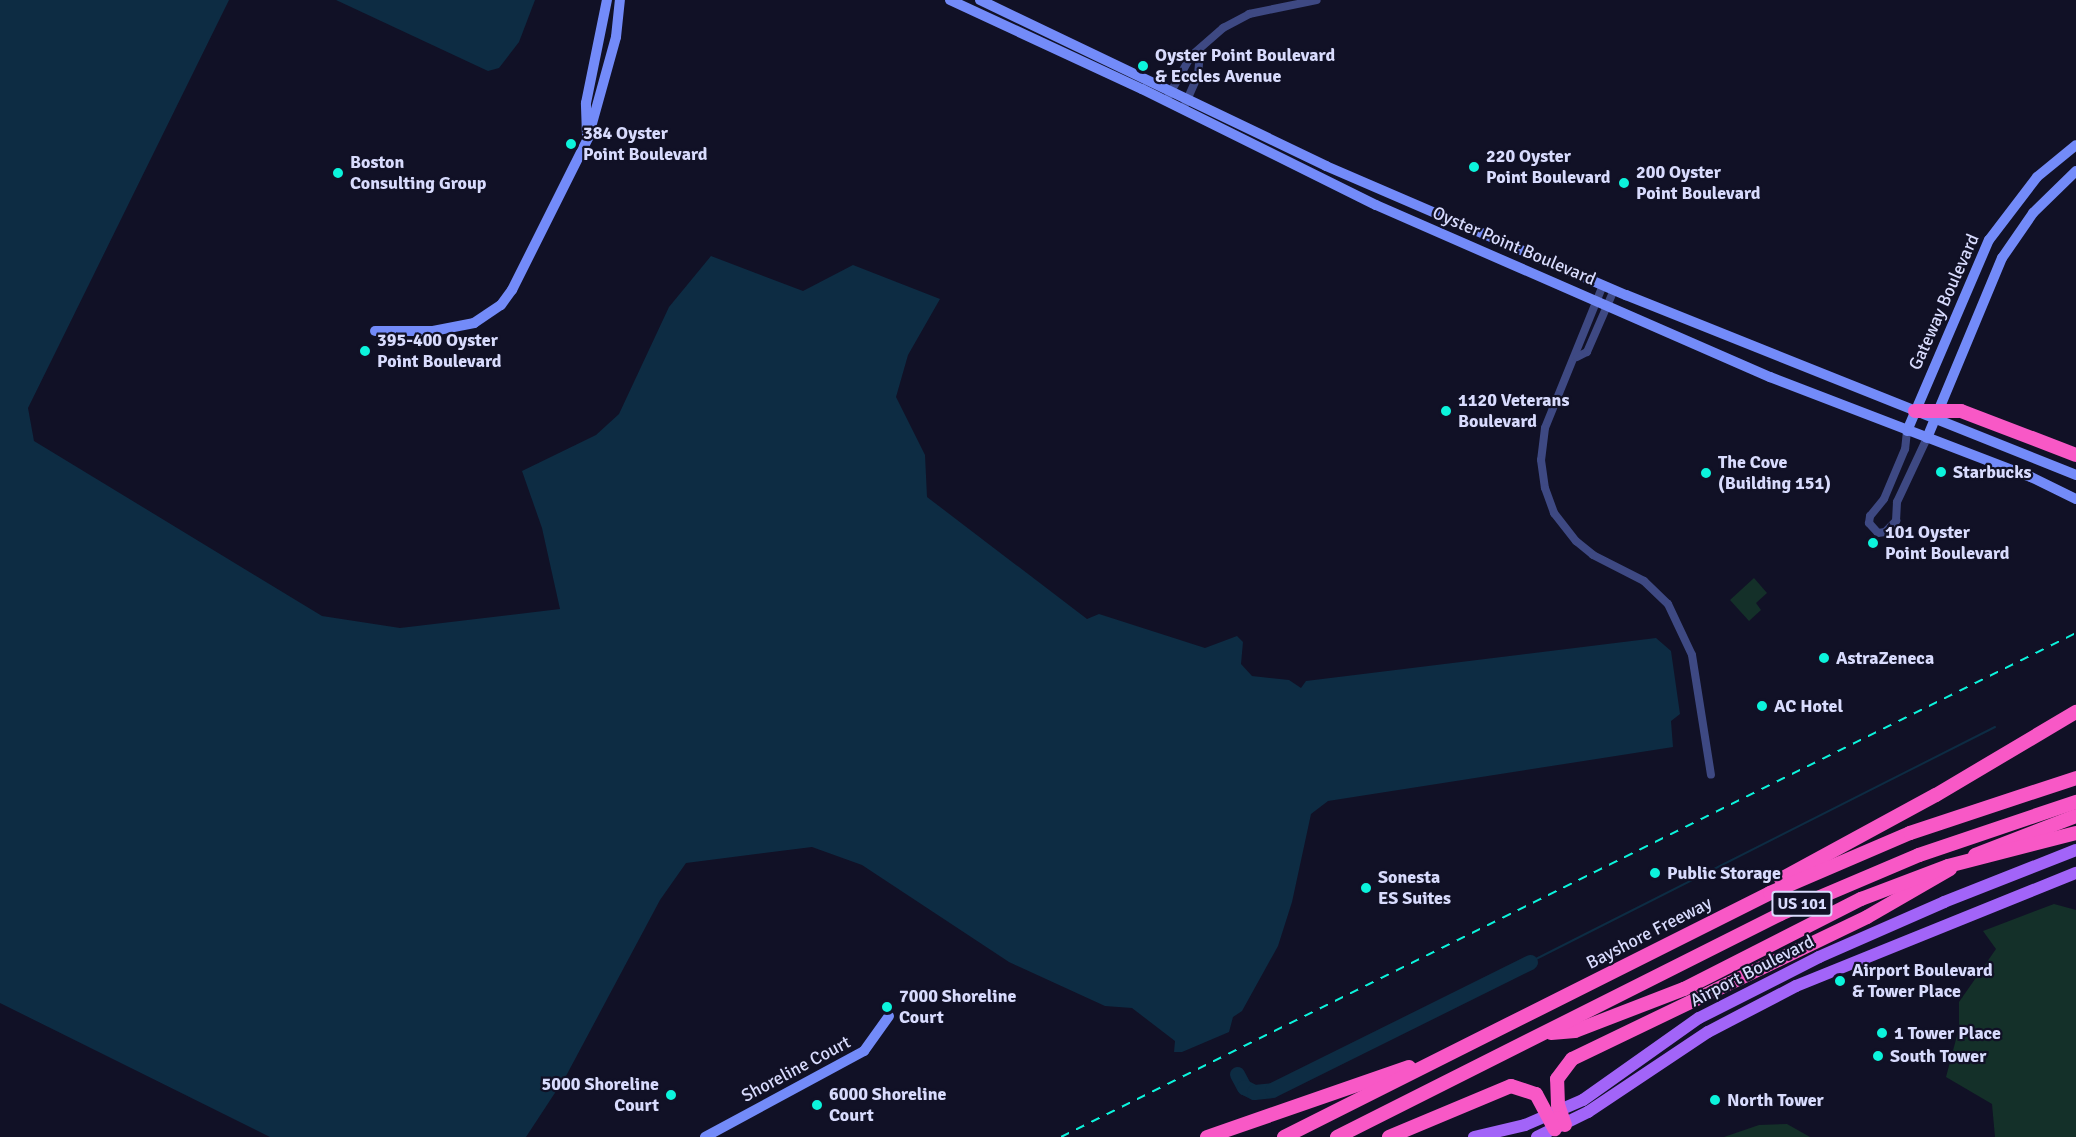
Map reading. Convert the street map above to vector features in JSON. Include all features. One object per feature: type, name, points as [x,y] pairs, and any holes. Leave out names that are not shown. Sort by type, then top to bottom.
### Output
[{"type":"highway","points":[[1915,411],[1936,415],[1961,411],[2076,455]]},
{"type":"highway","points":[[1603,977],[1936,795],[2076,712]]},
{"type":"highway","name":"Bayshore Freeway","points":[[1284,1137],[1770,893],[1867,850],[1983,807],[2076,778]]},
{"type":"highway","name":"US 101","points":[[1337,1137],[1812,899],[1945,845],[2076,802]]},
{"type":"highway","points":[[1557,1120],[1557,1079],[1572,1059],[1867,917],[1965,860],[2076,816]]},
{"type":"highway","points":[[1541,1034],[1575,1031],[1673,994],[1861,899],[1948,866],[2076,833]]},
{"type":"highway","points":[[1207,1137],[1451,1053]]},
{"type":"highway","points":[[1389,1137],[1511,1086],[1536,1094],[1557,1120]]},
{"type":"main road","name":"Airport Boulevard","points":[[1557,1120],[1699,1018],[1758,987],[1879,929],[2076,850]]},
{"type":"main road","name":"Airport Boulevard","points":[[1557,1120],[1698,1038],[1796,986],[2076,873]]},
{"type":"main road","points":[[1474,1137],[1557,1120]]},
{"type":"main road","points":[[1537,1137],[1557,1120]]},
{"type":"street","points":[[588,138],[586,103],[606,14],[607,0]]},
{"type":"street","points":[[375,331],[456,328],[474,323],[501,305],[528,262],[588,138],[616,37],[620,0]]},
{"type":"street","name":"Oyster Point Boulevard","points":[[950,0],[1183,109],[1347,192],[1770,377],[2031,477],[2076,499]]},
{"type":"street","name":"Oyster Point Boulevard","points":[[980,0],[1172,90],[1316,161],[1609,287],[1915,411]]},
{"type":"street","points":[[1183,109],[1198,75],[1200,51],[1209,37],[1250,14],[1317,0]]},
{"type":"street","points":[[606,14],[619,15]]},
{"type":"street","points":[[1166,101],[1191,56],[1200,51]]},
{"type":"street","name":"Gateway Boulevard","points":[[1907,431],[1989,240],[2037,177],[2076,145]]},
{"type":"street","name":"Gateway Boulevard","points":[[1927,438],[2002,258],[2032,213],[2076,171]]},
{"type":"street","points":[[1577,357],[1587,352],[1609,287]]},
{"type":"street","points":[[1603,302],[1577,346],[1577,357],[1545,428],[1541,460],[1545,488],[1554,513],[1576,541],[1593,555],[1644,581],[1668,604],[1692,655],[1711,774]]},
{"type":"street","points":[[1936,415],[2076,475]]},
{"type":"street","points":[[1907,431],[1905,449],[1884,499],[1870,516],[1869,523],[1878,532],[1885,532],[1896,521],[1897,502],[1927,438]]},
{"type":"street","points":[[1884,499],[1897,502]]},
{"type":"street","name":"Shoreline Court","points":[[705,1137],[864,1051],[889,1016]]},
{"type":"green space","points":[[1754,578],[1767,593],[1756,603],[1761,610],[1749,621],[1730,600]]},
{"type":"green space","points":[[2054,904],[2076,910],[2076,1137],[1995,1137],[1992,1104],[1946,1077],[1959,1028],[1959,1002],[1996,949],[1983,931]]},
{"type":"green space","points":[[1787,1124],[1810,1137],[1724,1137],[1759,1125]]},
{"type":"water","points":[[0,0],[229,0],[28,408],[34,441],[322,616],[400,628],[560,609],[542,528],[522,471],[596,435],[619,414],[669,307],[711,256],[803,291],[853,265],[940,299],[908,355],[896,397],[925,455],[927,497],[1087,619],[1099,614],[1205,648],[1237,636],[1243,642],[1241,664],[1252,676],[1289,680],[1301,688],[1306,681],[1656,638],[1671,651],[1680,714],[1671,721],[1673,747],[1328,801],[1311,814],[1292,902],[1278,946],[1242,1011],[1233,1017],[1229,1032],[1182,1052],[1174,1052],[1175,1041],[1132,1008],[1105,1006],[1009,962],[862,865],[812,847],[686,863],[660,900],[566,1076],[526,1137],[270,1137],[0,1003]]},
{"type":"water","points":[[336,0],[535,0],[519,42],[499,68],[488,71]]},
{"type":"waterway","points":[[1530,962],[1995,727]]},
{"type":"waterway","points":[[1237,1074],[1244,1087],[1254,1092],[1272,1090],[1530,962]]},
{"type":"railway","points":[[1061,1137],[2076,633]]},
{"type":"place","name":"Oyster Point Boulevard & Eccles Avenue","points":[[1143,66]]},
{"type":"place","name":"384 Oyster Point Boulevard","points":[[571,144]]},
{"type":"place","name":"220 Oyster Point Boulevard","points":[[1474,167]]},
{"type":"place","name":"Boston Consulting Group","points":[[338,173]]},
{"type":"place","name":"200 Oyster Point Boulevard","points":[[1624,183]]},
{"type":"place","name":"395-400 Oyster Point Boulevard","points":[[365,351]]},
{"type":"place","name":"1120 Veterans Boulevard","points":[[1446,411]]},
{"type":"place","name":"Starbucks","points":[[1941,472]]},
{"type":"place","name":"The Cove (Building 151)","points":[[1706,473]]},
{"type":"place","name":"101 Oyster Point Boulevard","points":[[1873,543]]},
{"type":"place","name":"AstraZeneca","points":[[1824,658]]},
{"type":"place","name":"AC Hotel","points":[[1762,706]]},
{"type":"place","name":"Public Storage","points":[[1655,873]]},
{"type":"place","name":"Sonesta ES Suites","points":[[1366,888]]},
{"type":"place","name":"Airport Boulevard & Tower Place","points":[[1840,981]]},
{"type":"place","name":"7000 Shoreline Court","points":[[887,1007]]},
{"type":"place","name":"1 Tower Place","points":[[1882,1033]]},
{"type":"place","name":"South Tower","points":[[1878,1056]]},
{"type":"place","name":"5000 Shoreline Court","points":[[671,1095]]},
{"type":"place","name":"North Tower","points":[[1715,1100]]},
{"type":"place","name":"6000 Shoreline Court","points":[[817,1105]]}]
